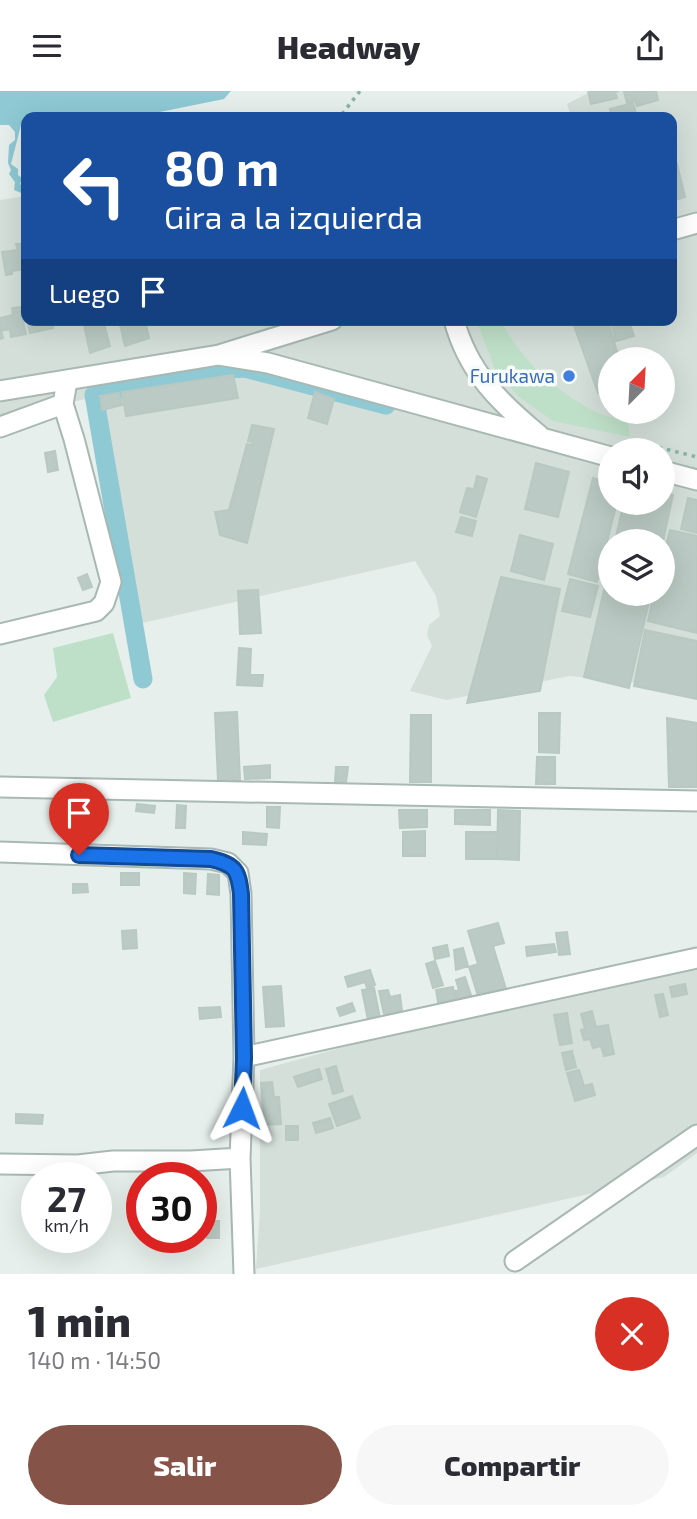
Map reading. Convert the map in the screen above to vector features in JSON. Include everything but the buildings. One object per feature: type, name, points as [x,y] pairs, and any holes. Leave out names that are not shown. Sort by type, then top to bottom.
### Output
[{"type":"street","points":[[677,229],[697,223]]},
{"type":"street","points":[[0,391],[219,355],[313,326]]},
{"type":"street","points":[[456,326],[461,344],[504,407],[544,439]]},
{"type":"street","points":[[219,355],[268,363],[598,454]]},
{"type":"street","points":[[0,634],[96,611],[104,603],[111,582],[63,404],[68,381]]},
{"type":"street","points":[[0,427],[63,404]]},
{"type":"street","points":[[675,474],[697,479]]},
{"type":"street","points":[[0,787],[697,801]]},
{"type":"street","points":[[0,852],[211,859],[228,863],[238,873],[241,894],[244,1058],[240,1158],[244,1274]]},
{"type":"street","points":[[244,1058],[697,958]]},
{"type":"street","points":[[515,1261],[697,1135]]},
{"type":"street","points":[[0,1164],[240,1158]]},
{"type":"path","points":[[344,112],[360,91]]},
{"type":"path","points":[[675,451],[697,457]]},
{"type":"shaded area","points":[[592,91],[697,91],[697,689],[570,676],[446,700],[410,691],[432,646],[427,635],[429,625],[440,616],[436,596],[415,561],[129,626],[90,398],[0,418],[0,200],[21,197],[21,326],[677,326],[677,112],[569,112],[567,104]]},
{"type":"shaded area","points":[[697,950],[697,1153],[664,1177],[256,1269],[260,1210],[260,1070]]},
{"type":"green space","points":[[478,326],[504,326],[518,348],[541,373],[568,395],[598,413],[598,424],[628,424],[630,437],[553,421],[519,397],[495,369]]},
{"type":"green space","points":[[113,633],[131,698],[53,722],[44,695],[57,677],[53,648]]},
{"type":"water","points":[[0,91],[231,91],[224,99],[160,112],[21,112],[21,125],[11,164],[18,169],[21,177],[21,193],[14,190],[15,182],[9,174],[9,145],[15,140],[15,132],[9,125],[0,125]]},
{"type":"waterway","points":[[143,679],[94,395],[227,369],[245,368],[386,405]]},
{"type":"place","name":"Furukawa","points":[[569,376]]},
{"type":"route","points":[[79,855],[211,859],[228,863],[238,873],[241,894],[244,1058],[242,1108]]}]
